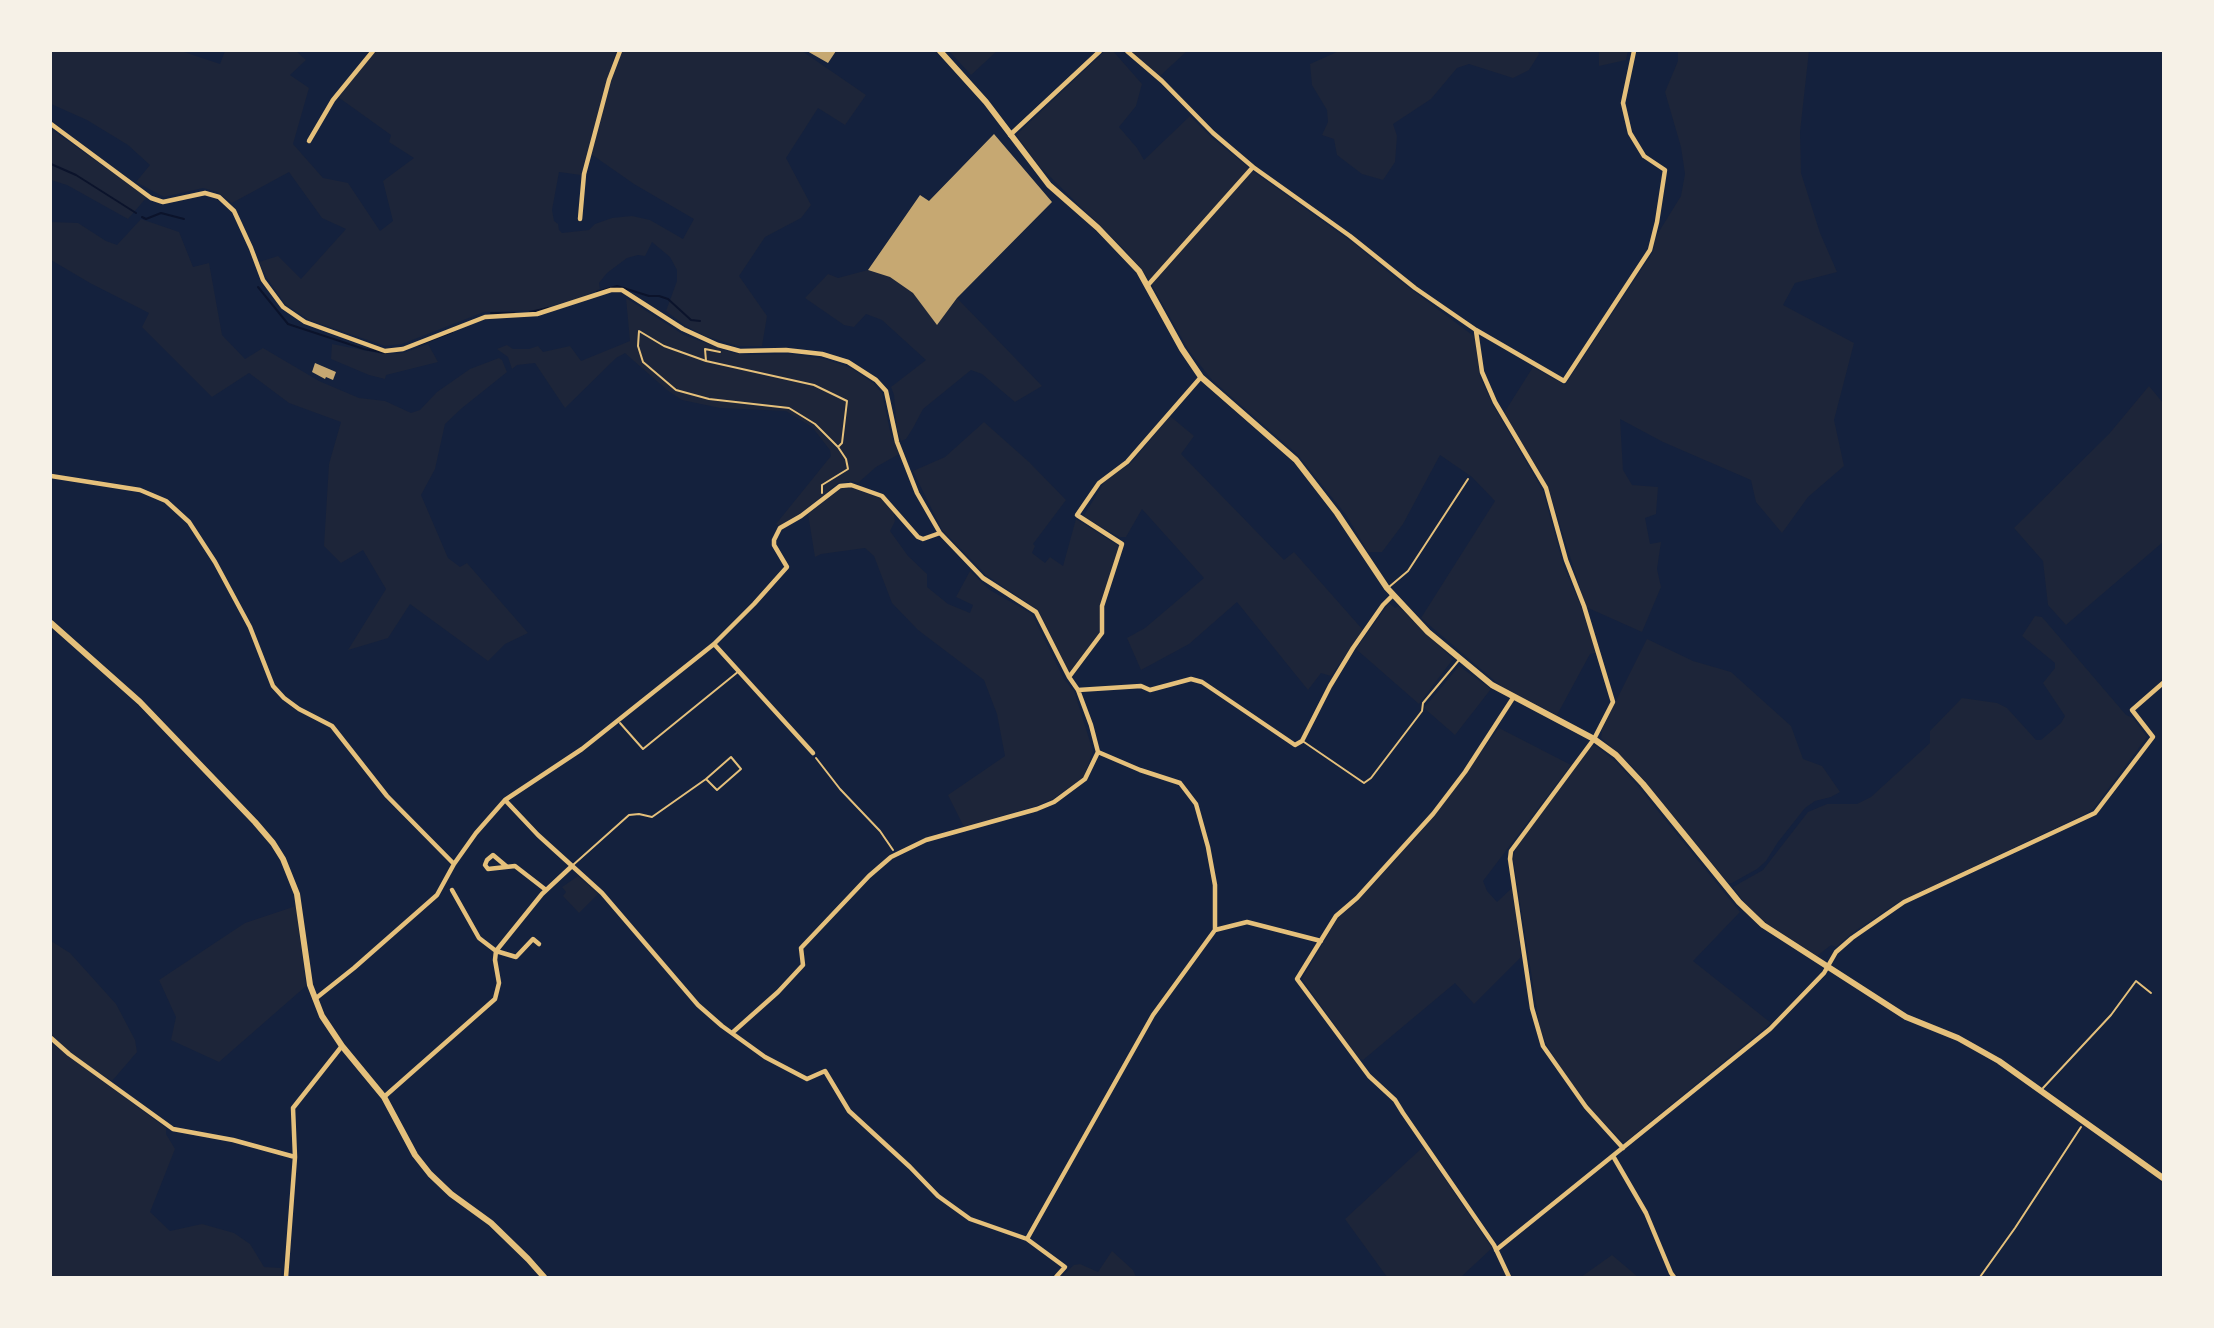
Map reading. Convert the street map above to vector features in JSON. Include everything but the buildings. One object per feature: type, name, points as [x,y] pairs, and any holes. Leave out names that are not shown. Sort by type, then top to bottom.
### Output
[{"type":"main road","points":[[940,51],[986,102],[1049,185],[1108,237],[1139,271],[1182,349],[1201,377],[1296,460],[1337,513],[1387,588],[1428,632],[1492,685],[1594,739],[1616,755],[1751,915],[1827,968],[1906,1017],[1969,1044],[1999,1061],[2163,1178]]},
{"type":"main road","points":[[51,623],[140,703],[256,822],[272,843],[283,859],[297,894],[310,985],[322,1016],[342,1046],[384,1097],[415,1155],[430,1174],[451,1194],[492,1223],[544,1277]]},
{"type":"street","points":[[309,141],[333,100],[373,51]]},
{"type":"street","points":[[580,219],[584,174],[609,80],[620,51]]},
{"type":"street","points":[[1010,135],[1100,51]]},
{"type":"street","points":[[1127,51],[1253,167],[1476,330],[1564,381],[1650,250],[1657,222],[1665,170],[1644,156],[1630,133],[1623,103],[1634,51]]},
{"type":"street","points":[[51,124],[151,198],[163,202],[205,193],[219,197],[234,211],[263,280],[283,307],[305,322],[385,351],[402,349],[485,317],[537,314],[611,290],[622,290],[683,329],[718,345],[740,351],[786,350],[822,354],[848,362],[876,380],[886,391],[897,442],[917,493],[940,533],[983,578],[1036,612],[1078,690],[1098,752],[1086,779],[1054,802],[926,840],[891,857],[869,876],[801,948],[803,965],[778,992],[732,1033]]},
{"type":"street","points":[[1148,285],[1253,167]]},
{"type":"street","points":[[1476,330],[1482,372],[1495,402],[1546,488],[1566,560],[1584,606],[1613,702],[1594,739],[1511,851],[1510,859],[1532,1008],[1543,1046],[1586,1107],[1623,1148]]},
{"type":"street","points":[[1069,677],[1102,633],[1102,606],[1122,544],[1077,515],[1099,483],[1127,462],[1201,377]]},
{"type":"street","points":[[51,476],[140,490],[166,501],[189,522],[215,562],[250,627],[274,686],[299,709],[332,726],[387,796],[454,864]]},
{"type":"street","points":[[314,999],[354,968],[437,895],[454,864],[488,818],[506,800],[573,756],[714,644],[786,570],[786,564],[774,545],[780,528],[801,516],[840,486],[851,485],[882,496],[918,537],[923,539],[940,533]]},
{"type":"street","points":[[1078,690],[1141,686],[1150,690],[1191,680],[1202,682],[1295,745],[1302,741],[1353,648],[1393,595]]},
{"type":"street","points":[[714,644],[813,753]]},
{"type":"street","points":[[1496,1250],[1770,1029],[1824,973],[1836,953],[1852,938],[1904,902],[2095,813],[2153,737],[2132,710],[2163,683]]},
{"type":"street","points":[[1509,1277],[1496,1250],[1395,1100],[1369,1076],[1297,979],[1336,916],[1357,898],[1433,814],[1465,772],[1513,698]]},
{"type":"street","points":[[1027,1239],[1153,1015],[1215,930],[1215,885],[1196,804],[1180,783],[1098,752]]},
{"type":"street","points":[[506,800],[522,820],[602,893],[698,1005],[765,1057],[807,1079],[825,1071],[849,1111],[938,1196],[970,1219],[1027,1239],[1065,1267],[1056,1277]]},
{"type":"street","points":[[506,866],[514,866],[546,891]]},
{"type":"street","points":[[384,1097],[495,999],[499,983],[496,951],[546,891],[572,866]]},
{"type":"street","points":[[452,890],[479,938],[496,951],[516,957],[533,939],[539,944]]},
{"type":"street","points":[[1215,930],[1247,922],[1321,941]]},
{"type":"street","points":[[51,1038],[173,1129],[233,1140],[295,1157]]},
{"type":"street","points":[[286,1277],[295,1157],[293,1108],[342,1046]]},
{"type":"street","points":[[1613,1156],[1646,1213],[1674,1277]]},
{"type":"lane","points":[[1387,588],[1408,571],[1468,479]]},
{"type":"lane","points":[[1302,741],[1364,783],[1380,767],[1422,711],[1423,703],[1460,659]]},
{"type":"lane","points":[[618,720],[643,750],[740,671]]},
{"type":"lane","points":[[572,866],[629,815],[652,817],[706,779],[731,757],[741,769],[717,790],[706,779]]},
{"type":"lane","points":[[2040,1091],[2111,1014],[2136,981],[2151,993]]},
{"type":"path","points":[[831,494],[821,493],[822,485],[848,469],[846,459],[815,424],[789,408],[709,398],[676,390],[643,362],[638,346],[639,331],[664,345],[706,361],[814,385],[846,401],[842,443],[838,447]]},
{"type":"path","points":[[706,361],[705,349],[723,352],[718,345]]},
{"type":"path","points":[[813,753],[840,789],[880,831],[893,850],[891,857]]},
{"type":"path","points":[[1980,1277],[2083,1123]]},
{"type":"shaded area","points":[[51,51],[181,51],[220,64],[225,51],[296,51],[306,60],[290,75],[309,88],[293,144],[323,178],[348,183],[380,231],[393,221],[383,181],[414,158],[389,142],[391,135],[338,97],[375,51],[616,51],[581,175],[559,172],[552,210],[554,221],[562,233],[589,230],[595,224],[612,218],[632,216],[650,220],[683,239],[694,219],[634,184],[591,154],[622,51],[802,51],[866,95],[845,125],[818,108],[786,158],[811,205],[801,218],[765,237],[739,276],[767,316],[762,346],[738,346],[705,336],[666,311],[677,281],[677,270],[670,257],[652,242],[645,256],[627,258],[607,273],[599,283],[600,289],[578,299],[536,310],[484,312],[402,344],[385,346],[309,320],[285,304],[267,278],[259,262],[278,256],[301,279],[346,229],[322,218],[289,172],[232,203],[217,192],[203,188],[164,197],[136,182],[150,165],[128,145],[87,120],[51,104]]},
{"type":"shaded area","points":[[949,51],[997,51],[971,75]]},
{"type":"shaded area","points":[[1105,51],[1113,51],[1142,84],[1136,106],[1119,127],[1144,160],[1190,116],[1254,172],[1356,245],[1475,337],[1480,377],[1493,405],[1543,491],[1564,567],[1584,613],[1596,653],[1590,654],[1557,715],[1503,688],[1421,618],[1495,501],[1472,477],[1440,455],[1403,524],[1382,552],[1368,552],[1346,515],[1297,454],[1212,380],[1189,351],[1148,278],[1125,250],[1039,166],[1016,135]]},
{"type":"shaded area","points":[[1131,51],[1187,51],[1160,76]]},
{"type":"shaded area","points":[[1339,51],[1538,51],[1539,54],[1529,70],[1513,78],[1469,64],[1457,68],[1431,99],[1393,124],[1397,136],[1395,162],[1383,180],[1362,174],[1337,155],[1334,139],[1322,135],[1328,122],[1327,110],[1312,85],[1310,64]]},
{"type":"shaded area","points":[[1599,51],[1628,51],[1626,60],[1599,66]]},
{"type":"shaded area","points":[[1678,51],[1809,51],[1800,132],[1801,173],[1820,233],[1837,272],[1795,283],[1783,305],[1854,343],[1834,420],[1844,466],[1808,497],[1782,533],[1756,502],[1751,480],[1663,442],[1620,419],[1623,470],[1632,485],[1658,487],[1656,514],[1645,518],[1650,544],[1661,542],[1657,569],[1661,587],[1642,632],[1586,607],[1548,487],[1504,413],[1533,367],[1565,385],[1653,252],[1655,238],[1681,196],[1685,174],[1681,147],[1665,92],[1678,61]]},
{"type":"shaded area","points":[[51,129],[147,197],[128,219],[67,185],[51,180]]},
{"type":"shaded area","points":[[141,219],[179,232],[193,267],[209,263],[222,335],[245,359],[263,348],[319,381],[359,398],[385,401],[411,413],[420,410],[437,392],[470,369],[499,358],[502,360],[507,372],[445,424],[435,469],[421,495],[448,558],[460,567],[467,563],[528,633],[505,644],[488,661],[410,604],[388,638],[348,650],[386,589],[363,550],[341,563],[324,546],[329,464],[341,422],[289,403],[249,373],[212,397],[142,327],[149,313],[51,260],[51,222],[78,223],[117,245]]},
{"type":"shaded area","points":[[868,270],[890,277],[913,293],[937,324],[957,298],[1042,386],[1015,402],[982,374],[971,370],[923,409],[906,439],[901,441],[891,387],[926,360],[882,320],[866,314],[854,327],[844,325],[805,298],[828,274],[838,278]]},
{"type":"shaded area","points":[[626,298],[684,335],[733,353],[790,354],[825,359],[851,368],[873,383],[882,393],[890,431],[899,454],[876,467],[858,483],[838,483],[780,526],[776,524],[831,456],[830,450],[812,427],[786,411],[720,408],[682,400],[625,353],[616,358],[565,408],[535,363],[517,365],[512,369],[508,357],[497,349],[507,345],[513,349],[538,346],[543,352],[570,346],[581,361],[630,341]]},
{"type":"shaded area","points":[[332,344],[383,354],[403,353],[428,344],[438,362],[386,375],[385,379],[331,359]]},
{"type":"shaded area","points":[[2149,386],[2163,403],[2163,542],[2066,625],[2048,605],[2043,561],[2014,528],[2109,434]]},
{"type":"shaded area","points":[[1170,416],[1194,436],[1181,454],[1284,560],[1294,552],[1363,630],[1331,676],[1321,673],[1308,690],[1237,602],[1189,644],[1141,670],[1127,638],[1145,628],[1204,578],[1142,509],[1126,537],[1119,537],[1083,517],[1105,481],[1132,462]]},
{"type":"shaded area","points":[[984,422],[1066,500],[1033,544],[1035,546],[1032,553],[1045,563],[1050,557],[1063,566],[1076,519],[1119,546],[1100,605],[1099,633],[1069,673],[1038,610],[986,575],[942,530],[913,471],[945,457]]},
{"type":"shaded area","points":[[850,487],[880,498],[893,509],[895,521],[890,531],[908,556],[927,574],[927,587],[948,604],[970,613],[973,605],[956,597],[970,571],[990,590],[1032,614],[1064,679],[1074,691],[1093,751],[1084,777],[1053,799],[964,827],[948,795],[1005,756],[997,714],[984,680],[918,630],[892,603],[874,556],[865,548],[815,557],[808,514],[841,488]]},
{"type":"shaded area","points":[[1389,603],[1395,608],[1398,606],[1453,659],[1419,704],[1356,649]]},
{"type":"shaded area","points":[[2035,616],[2042,617],[2147,737],[2094,808],[1895,904],[1836,947],[1831,945],[1817,956],[1749,909],[1733,887],[1763,870],[1808,812],[1827,804],[1857,804],[1871,797],[1930,743],[1930,731],[1962,698],[1997,703],[2007,708],[2036,740],[2041,740],[2061,723],[2065,716],[2043,683],[2055,668],[2055,663],[2022,636]]},
{"type":"shaded area","points":[[1647,639],[1693,661],[1731,672],[1791,726],[1803,759],[1822,766],[1840,792],[1815,801],[1805,808],[1766,861],[1732,883],[1728,883],[1633,767],[1601,738],[1602,729]]},
{"type":"shaded area","points":[[1459,666],[1491,689],[1455,735],[1424,708]]},
{"type":"shaded area","points":[[1499,728],[1571,765],[1483,881],[1487,891],[1497,902],[1513,887],[1521,957],[1474,1004],[1455,983],[1363,1060],[1359,1059],[1302,979],[1338,918],[1358,901],[1427,825]]},
{"type":"shaded area","points":[[1592,745],[1616,762],[1637,785],[1740,912],[1693,961],[1771,1023],[1624,1143],[1594,1113],[1566,1076],[1540,1029],[1513,858],[1516,847]]},
{"type":"shaded area","points":[[578,876],[598,894],[579,913],[563,896],[566,892],[562,887]]},
{"type":"shaded area","points":[[296,906],[306,986],[219,1062],[171,1040],[176,1017],[159,980],[245,923]]},
{"type":"shaded area","points":[[51,941],[70,953],[116,1004],[135,1040],[137,1052],[112,1081],[69,1053],[51,1036]]},
{"type":"shaded area","points":[[51,1043],[166,1128],[166,1134],[175,1149],[150,1212],[170,1231],[202,1224],[234,1233],[250,1244],[264,1267],[281,1268],[281,1277],[51,1277]]},
{"type":"shaded area","points":[[1423,1147],[1492,1248],[1461,1277],[1387,1277],[1345,1219]]},
{"type":"shaded area","points":[[1112,1251],[1133,1270],[1136,1277],[1061,1277],[1074,1265],[1080,1264],[1098,1272]]},
{"type":"shaded area","points":[[1612,1255],[1638,1277],[1581,1277]]},
{"type":"waterway","points":[[51,164],[76,175],[136,213]]},
{"type":"waterway","points":[[142,217],[146,219],[161,213],[184,219]]},
{"type":"waterway","points":[[597,292],[617,286],[649,296],[659,296],[668,299],[691,320],[700,321]]},
{"type":"waterway","points":[[258,287],[288,324],[364,349],[386,353]]},
{"type":"waterway","points":[[530,312],[548,308]]},
{"type":"waterway","points":[[491,313],[514,313]]},
{"type":"waterway","points":[[418,345],[452,332]]}]
